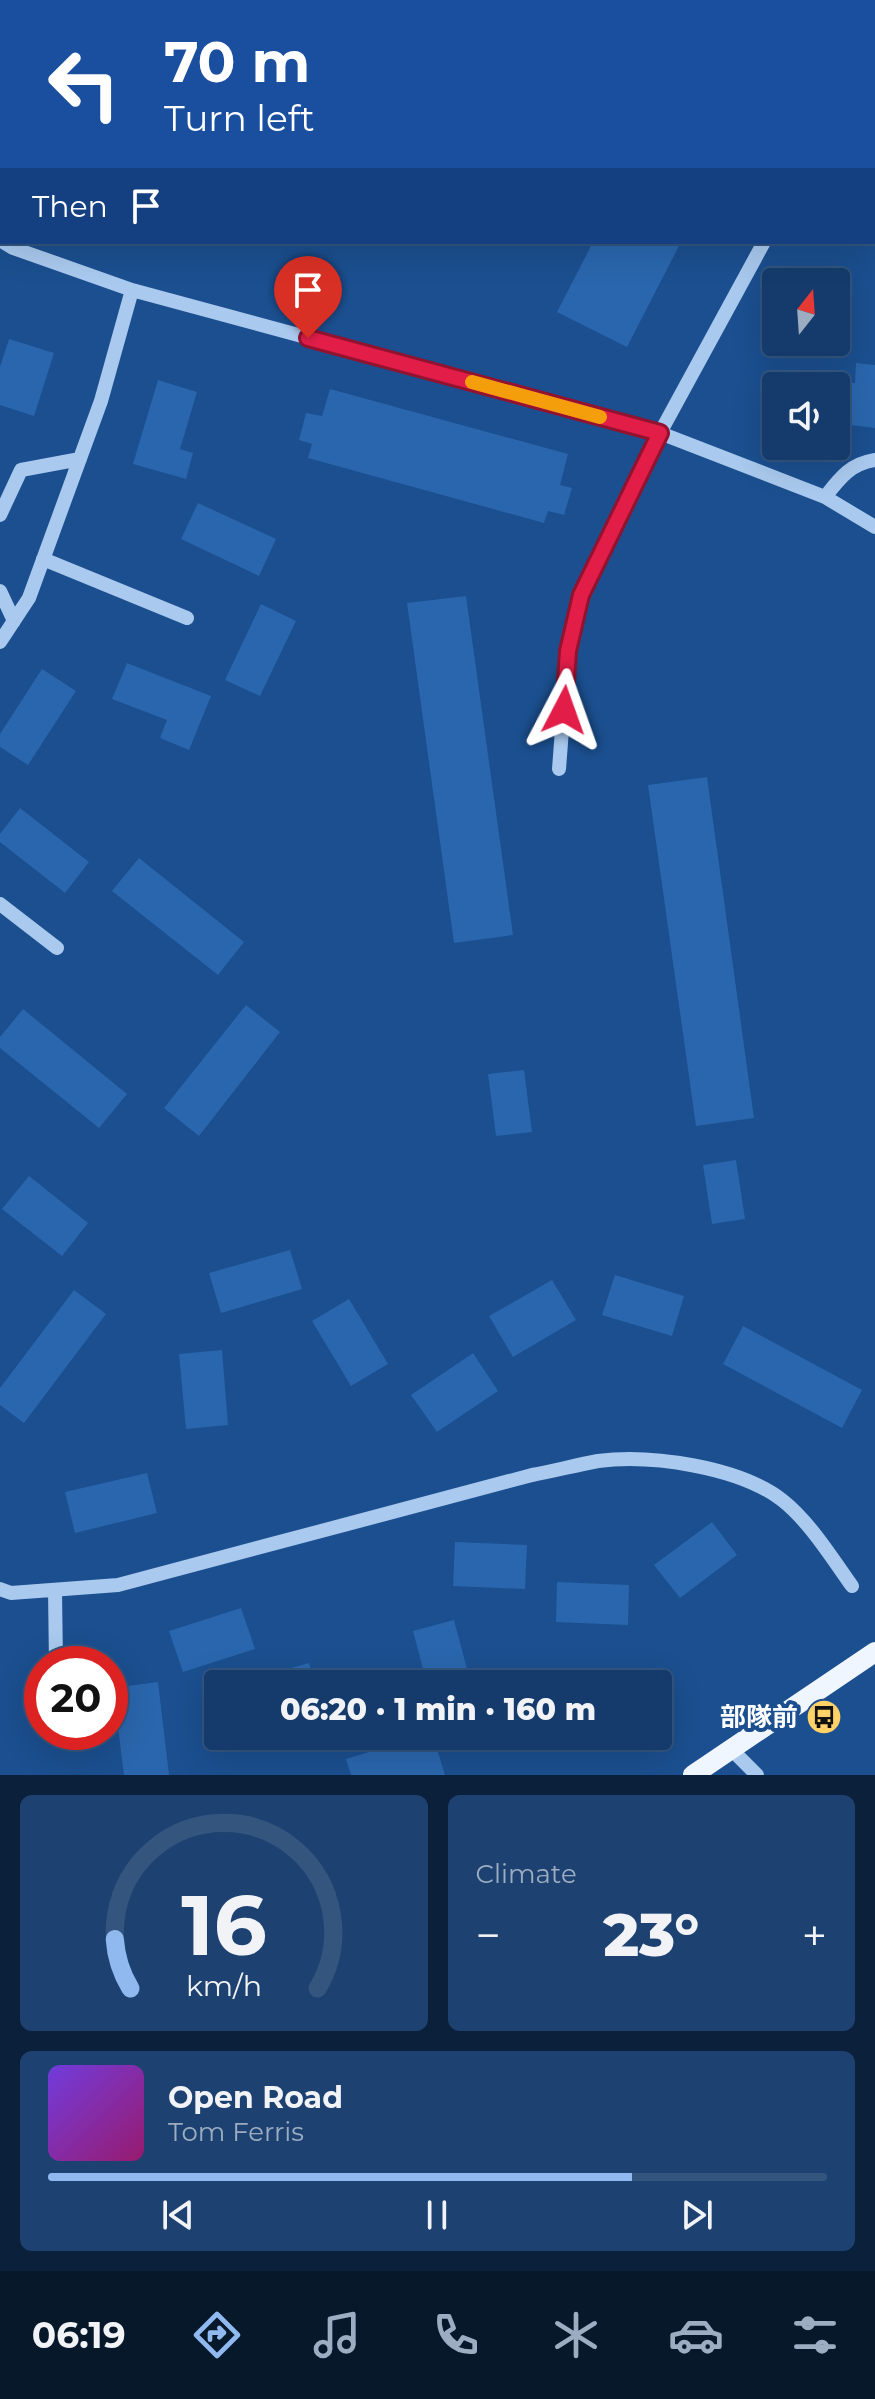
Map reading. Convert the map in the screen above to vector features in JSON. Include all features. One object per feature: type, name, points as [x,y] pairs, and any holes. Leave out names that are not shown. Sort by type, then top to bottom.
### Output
[{"type":"main road","points":[[693,1775],[875,1652]]},
{"type":"street","points":[[7,244],[132,290],[660,433],[825,497],[875,527]]},
{"type":"street","points":[[559,769],[568,651],[581,595],[660,433],[763,244]]},
{"type":"street","points":[[0,642],[29,598],[101,401],[132,290]]},
{"type":"street","points":[[0,515],[21,470],[80,459]]},
{"type":"street","points":[[825,497],[844,473],[859,462],[875,460]]},
{"type":"street","points":[[43,559],[187,618]]},
{"type":"street","points":[[0,591],[14,621]]},
{"type":"street","points":[[0,904],[57,948]]},
{"type":"street","points":[[0,1589],[11,1593],[118,1585],[532,1475],[601,1461],[656,1461],[711,1468],[752,1482],[783,1501],[821,1543],[852,1586]]},
{"type":"street","points":[[55,1590],[56,1646]]},
{"type":"street","points":[[732,1750],[757,1775]]},
{"type":"building","points":[[592,244],[680,244],[627,347],[557,312]]},
{"type":"building","points":[[9,339],[54,353],[34,416],[0,405],[0,367]]},
{"type":"building","points":[[856,363],[875,365],[875,428],[850,425],[850,382],[855,383]]},
{"type":"building","points":[[158,380],[197,392],[180,449],[193,453],[186,479],[133,464]]},
{"type":"building","points":[[330,389],[568,454],[560,485],[572,488],[564,515],[548,511],[544,523],[308,458],[312,444],[299,440],[306,413],[322,416]]},
{"type":"building","points":[[198,503],[276,539],[259,576],[181,539]]},
{"type":"building","points":[[466,596],[513,935],[454,943],[407,603]]},
{"type":"building","points":[[261,604],[296,621],[260,696],[225,680]]},
{"type":"building","points":[[127,663],[211,696],[189,750],[160,738],[167,720],[112,699]]},
{"type":"building","points":[[42,669],[76,691],[28,765],[0,747],[0,734]]},
{"type":"building","points":[[707,777],[754,1118],[696,1126],[648,785]]},
{"type":"building","points":[[20,808],[89,862],[65,893],[0,842],[0,834]]},
{"type":"building","points":[[139,858],[244,942],[218,975],[112,891]]},
{"type":"building","points":[[246,1005],[280,1032],[199,1136],[164,1108]]},
{"type":"building","points":[[23,1009],[127,1094],[99,1128],[0,1048],[0,1037]]},
{"type":"building","points":[[524,1070],[532,1132],[496,1136],[488,1074]]},
{"type":"building","points":[[736,1160],[745,1219],[712,1224],[703,1165]]},
{"type":"building","points":[[29,1176],[88,1223],[62,1256],[2,1209]]},
{"type":"building","points":[[290,1250],[302,1289],[221,1313],[209,1273]]},
{"type":"building","points":[[615,1275],[684,1296],[672,1336],[602,1315]]},
{"type":"building","points":[[552,1280],[576,1320],[513,1357],[489,1316]]},
{"type":"building","points":[[74,1290],[106,1314],[24,1423],[0,1405],[0,1388]]},
{"type":"building","points":[[349,1299],[388,1364],[351,1386],[312,1321]]},
{"type":"building","points":[[743,1326],[862,1390],[842,1428],[723,1364]]},
{"type":"building","points":[[222,1350],[228,1425],[186,1429],[179,1354]]},
{"type":"building","points":[[473,1353],[498,1391],[437,1432],[411,1395]]},
{"type":"building","points":[[147,1473],[157,1513],[75,1533],[65,1492]]},
{"type":"building","points":[[712,1522],[737,1555],[680,1598],[654,1565]]},
{"type":"building","points":[[455,1542],[527,1545],[525,1589],[453,1586]]},
{"type":"building","points":[[557,1582],[629,1585],[628,1625],[556,1622]]},
{"type":"building","points":[[241,1608],[255,1649],[183,1672],[169,1631]]},
{"type":"building","points":[[454,1620],[467,1670],[423,1670],[413,1631]]},
{"type":"building","points":[[309,1663],[311,1670],[284,1670]]},
{"type":"building","points":[[158,1682],[169,1775],[124,1775],[121,1750],[128,1750],[128,1686]]},
{"type":"building","points":[[376,1750],[437,1750],[445,1775],[351,1775],[346,1759]]},
{"type":"slow traffic","points":[[472,382],[600,417]]},
{"type":"place","name":"部隊前","points":[[824,1717]]},
{"type":"route","points":[[308,338],[660,433],[581,595],[568,651],[564,710]]}]
